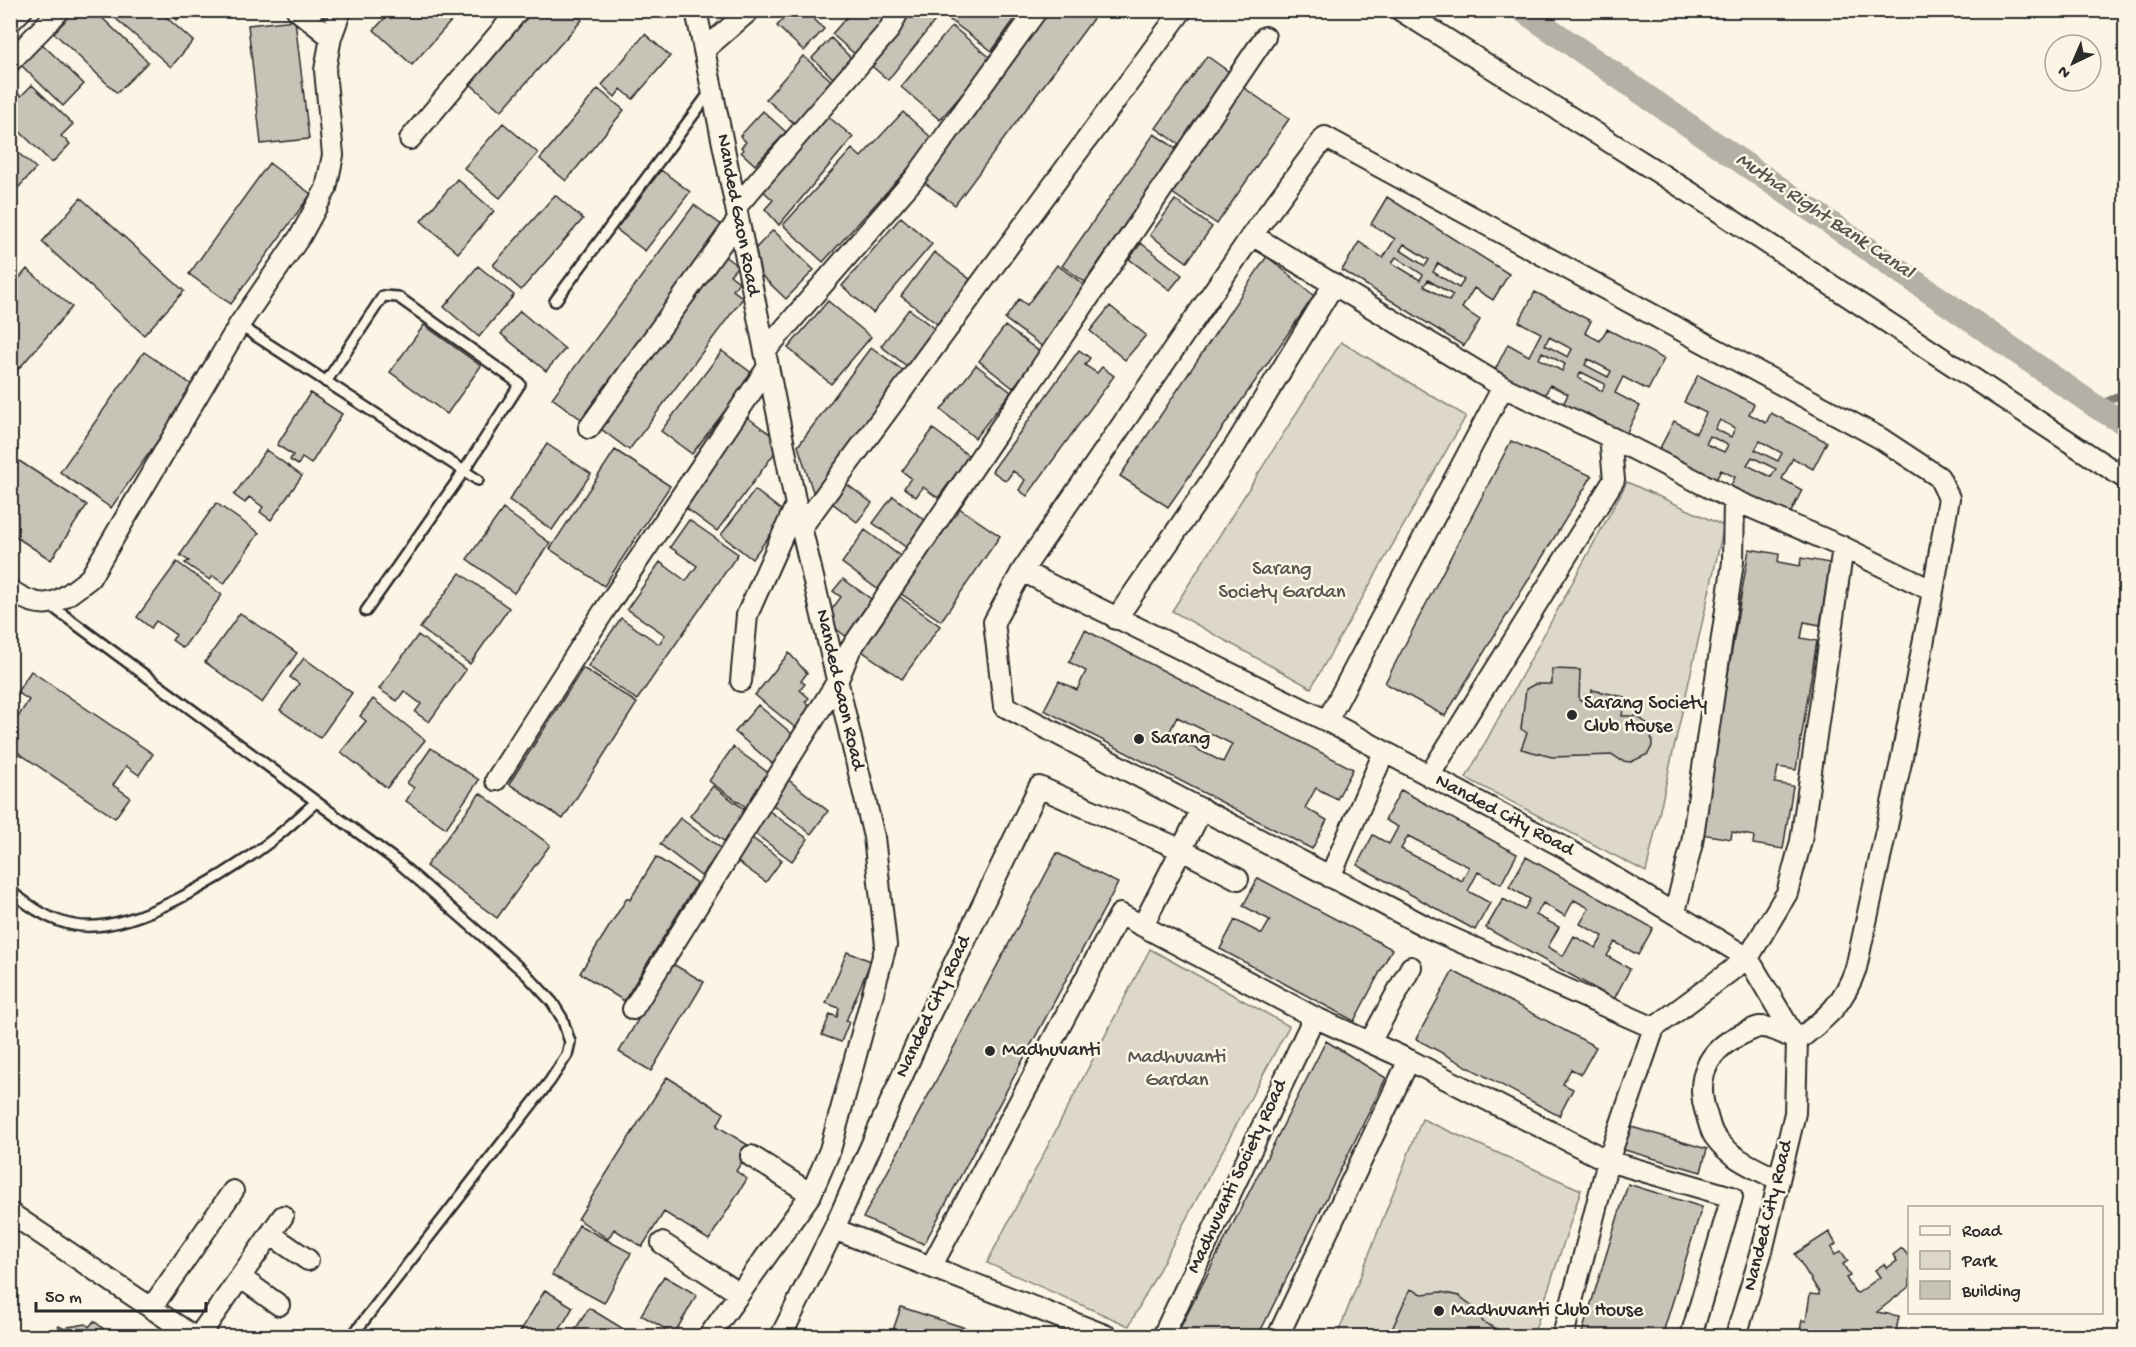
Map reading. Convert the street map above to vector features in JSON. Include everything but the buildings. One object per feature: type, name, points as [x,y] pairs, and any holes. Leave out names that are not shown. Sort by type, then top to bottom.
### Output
[{"type":"street","points":[[10,22],[22,10]]},
{"type":"street","points":[[10,62],[60,10]]},
{"type":"street","points":[[297,10],[331,37]]},
{"type":"street","points":[[10,590],[29,603],[50,605],[64,598],[90,578],[239,325],[301,235],[327,189],[333,154],[325,70],[331,37],[341,10]]},
{"type":"street","points":[[410,139],[519,10]]},
{"type":"street","name":"Nanded Gaon Road","points":[[696,10],[796,505],[874,837],[886,945],[830,1150],[810,1194],[709,1336]]},
{"type":"street","points":[[704,50],[750,10]]},
{"type":"street","points":[[589,428],[737,214],[889,30],[899,10]]},
{"type":"street","points":[[496,780],[766,359],[915,178],[1037,10]]},
{"type":"street","points":[[801,528],[1182,10]]},
{"type":"street","points":[[1400,10],[1690,193],[2126,479]]},
{"type":"street","points":[[633,1009],[837,682],[850,650],[1265,37]]},
{"type":"street","points":[[1654,1028],[1427,927],[1004,706],[994,622],[1022,572],[1252,235],[1325,137],[1880,438],[1939,477],[1949,498],[1934,591],[1901,762],[1856,968],[1848,992],[1834,1011],[1797,1041],[1780,1031],[1759,1027],[1724,1043],[1712,1055],[1702,1080],[1702,1102],[1714,1136],[1735,1159],[1779,1180]]},
{"type":"street","points":[[1252,235],[1503,387],[1610,437],[1734,500],[1843,547],[1934,591]]},
{"type":"street","points":[[1116,620],[1235,446],[1335,284]]},
{"type":"street","points":[[1327,722],[1503,387]]},
{"type":"street","points":[[1429,776],[1614,480],[1610,437]]},
{"type":"street","points":[[1675,912],[1692,843],[1731,573],[1734,500]]},
{"type":"street","points":[[741,681],[747,615],[796,505]]},
{"type":"street","points":[[1563,1336],[1608,1161],[1654,1028],[1748,958],[1787,893],[1801,841],[1843,547]]},
{"type":"street","name":"Nanded City Road","points":[[1022,572],[1327,722],[1567,849],[1748,958],[1797,1041],[1795,1113],[1763,1247],[1736,1336]]},
{"type":"street","points":[[1330,877],[1384,752]]},
{"type":"street","name":"Nanded City Road","points":[[781,1336],[834,1229],[928,1018],[1039,787],[1180,849]]},
{"type":"street","points":[[1143,926],[1202,809]]},
{"type":"street","points":[[1180,849],[1238,879]]},
{"type":"street","points":[[930,1267],[1120,914],[1314,1017],[1409,1060],[1608,1161],[1732,1197],[1690,1336]]},
{"type":"street","points":[[1370,1042],[1411,967]]},
{"type":"street","name":"Madhuvanti Society Road","points":[[1163,1336],[1314,1017]]},
{"type":"street","points":[[1278,1336],[1409,1060]]},
{"type":"street","points":[[751,1156],[810,1194]]},
{"type":"street","points":[[152,1307],[233,1191]]},
{"type":"street","points":[[10,1213],[193,1336]]},
{"type":"street","points":[[199,1336],[283,1216]]},
{"type":"street","points":[[834,1229],[1107,1336]]},
{"type":"street","points":[[270,1234],[308,1260]]},
{"type":"street","points":[[662,1243],[740,1293]]},
{"type":"street","points":[[240,1277],[279,1305]]},
{"type":"lane","points":[[555,301],[712,89]]},
{"type":"lane","points":[[326,381],[383,296],[398,297],[520,384],[464,471],[366,611]]},
{"type":"lane","points":[[239,325],[478,480]]},
{"type":"lane","points":[[50,605],[398,862],[525,973],[557,1010],[570,1042],[567,1055],[550,1081],[352,1336]]},
{"type":"lane","points":[[10,891],[38,912],[76,926],[104,926],[132,920],[244,861],[316,802]]},
{"type":"green space","name":"Sarang Society Gardan","points":[[1341,342],[1466,416],[1311,688],[1172,611]]},
{"type":"green space","points":[[1627,482],[1724,526],[1646,872],[1466,778]]},
{"type":"green space","name":"Madhuvanti Gardan","points":[[1150,949],[1289,1026],[1129,1326],[987,1263]]},
{"type":"green space","points":[[1422,1119],[1581,1190],[1533,1336],[1337,1336]]},
{"type":"waterway","name":"Mutha Right Bank Canal","points":[[1522,10],[2095,406],[2126,424]]},
{"type":"waterway","points":[[2095,406],[2126,393]]},
{"type":"place","name":"Sarang Society Club House","points":[[1572,715]]},
{"type":"place","name":"Sarang","points":[[1139,739]]},
{"type":"place","name":"Madhuvanti","points":[[990,1051]]},
{"type":"place","name":"Madhuvanti Club House","points":[[1439,1311]]}]
